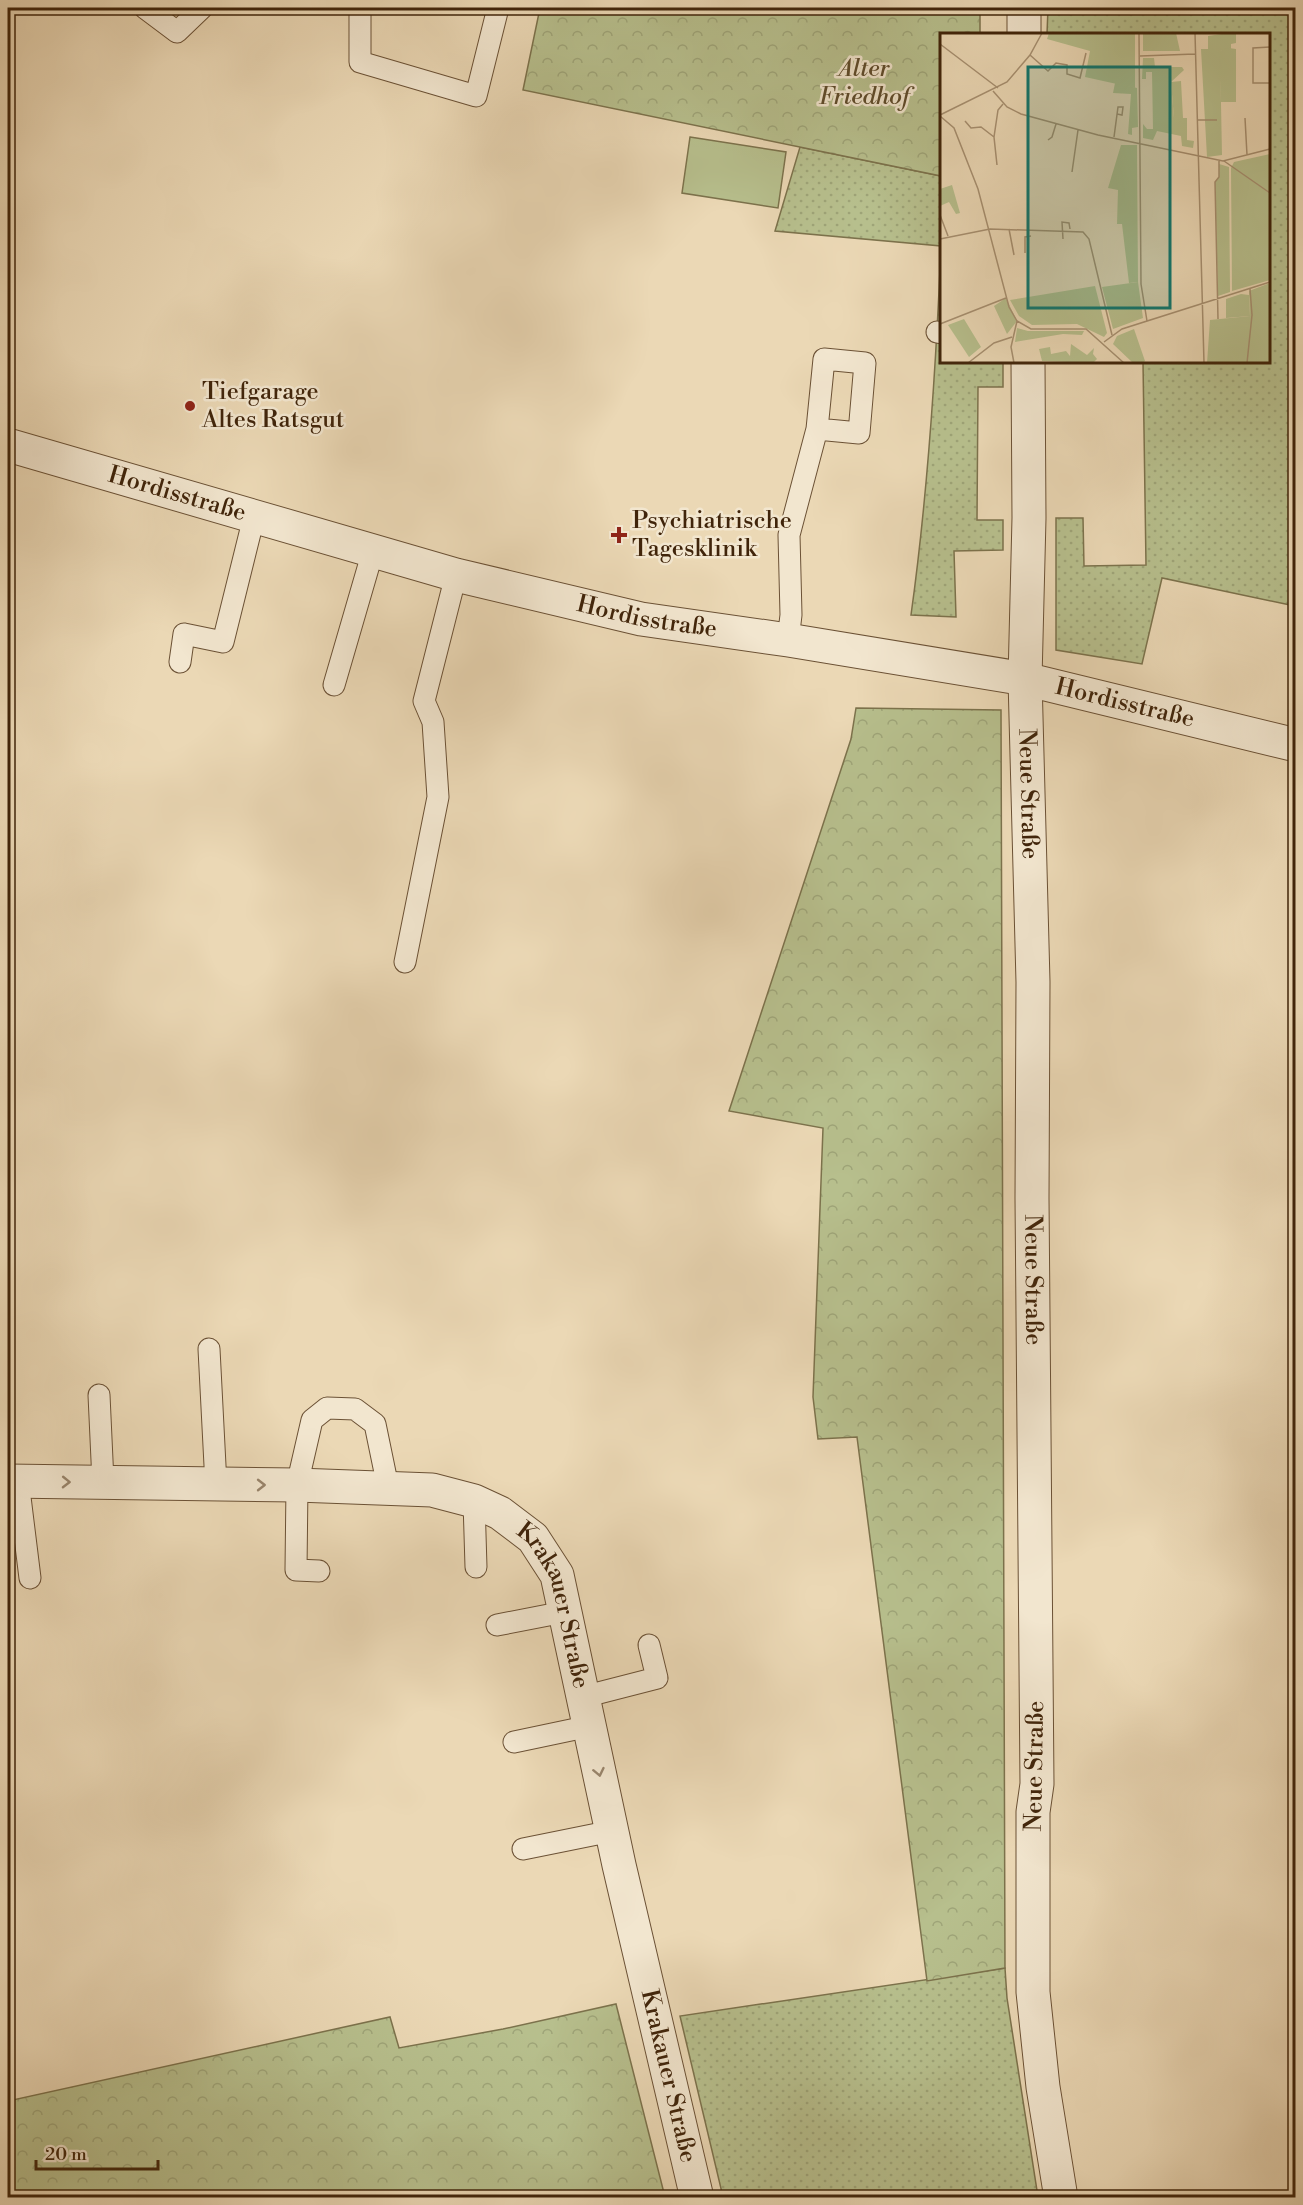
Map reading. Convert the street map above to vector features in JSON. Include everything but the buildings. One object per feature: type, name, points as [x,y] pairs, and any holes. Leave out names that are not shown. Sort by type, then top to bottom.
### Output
[{"type":"street","points":[[1024,8],[1024,33]]},
{"type":"street","name":"Neue Straße","points":[[1028,363],[1029,518],[1025,679],[1033,982],[1032,1198],[1037,1773],[1034,1812],[1033,1992],[1043,2087],[1061,2198]]},
{"type":"street","name":"Hordisstraße","points":[[8,444],[456,575],[641,619],[788,640],[1025,679],[1296,745]]},
{"type":"street","name":"Krakauer Straße","points":[[13,1481],[297,1485],[432,1490],[474,1500],[500,1513],[533,1538],[557,1575],[660,2048],[697,2198]]},
{"type":"lane","points":[[145,8],[177,32],[202,8]]},
{"type":"lane","points":[[360,8],[360,62],[476,96],[498,8]]},
{"type":"lane","points":[[788,640],[791,615],[789,535],[817,429]]},
{"type":"lane","points":[[180,662],[184,634],[222,642],[254,517]]},
{"type":"lane","points":[[334,685],[373,551]]},
{"type":"lane","points":[[405,962],[438,797],[433,722],[424,701],[456,575]]},
{"type":"lane","points":[[209,1349],[216,1485]]},
{"type":"lane","points":[[99,1395],[103,1482]]},
{"type":"lane","points":[[319,1571],[296,1570],[297,1485],[312,1420],[327,1408],[355,1409],[375,1424],[388,1487]]},
{"type":"lane","points":[[13,1481],[16,1545],[30,1578]]},
{"type":"lane","points":[[474,1500],[476,1567]]},
{"type":"lane","points":[[497,1625],[564,1612]]},
{"type":"lane","points":[[514,1742],[586,1712],[657,1678],[649,1645]]},
{"type":"lane","points":[[523,1849],[612,1831]]},
{"type":"green space","name":"Alter Friedhof","points":[[540,8],[980,8],[980,33],[940,33],[940,176],[523,90]]},
{"type":"green space","points":[[1048,8],[1295,8],[1295,606],[1162,578],[1142,664],[1056,650],[1056,518],[1083,518],[1084,566],[1146,565],[1143,363],[1270,363],[1270,33],[1047,33]]},
{"type":"green space","points":[[690,137],[786,152],[778,208],[682,193]]},
{"type":"green space","points":[[800,147],[940,176],[940,246],[775,231]]},
{"type":"green space","points":[[940,269],[940,363],[1003,363],[1003,387],[978,387],[977,520],[1003,520],[1003,550],[954,551],[956,617],[911,615],[922,523],[937,338]]},
{"type":"green space","points":[[856,708],[1001,710],[1005,1968],[927,1981],[857,1437],[818,1439],[813,1397],[823,1128],[729,1111],[851,739]]},
{"type":"green space","points":[[1005,1968],[1007,1998],[1038,2197],[723,2197],[680,2016]]},
{"type":"green space","points":[[616,2004],[665,2197],[8,2197],[8,2101],[390,2017],[399,2048],[503,2029]]},
{"type":"place","name":"Tiefgarage Altes Ratsgut","points":[[190,406]]},
{"type":"place","name":"Psychiatrische Tagesklinik","points":[[619,535]]}]
